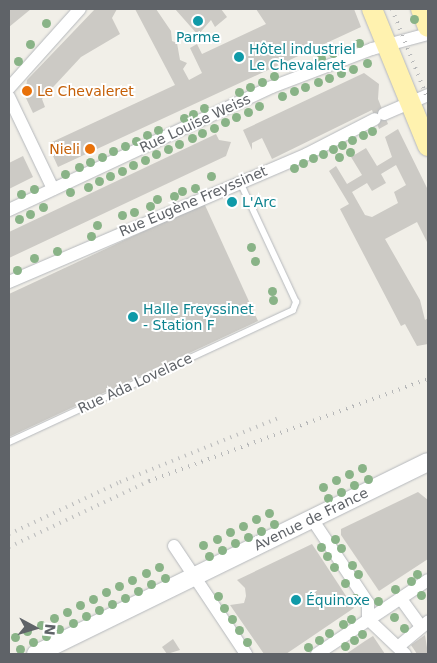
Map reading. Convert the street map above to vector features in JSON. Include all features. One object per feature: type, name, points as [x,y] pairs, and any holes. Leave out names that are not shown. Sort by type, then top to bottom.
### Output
[{"type":"main road","points":[[372,9],[408,105],[428,146]]},
{"type":"main road","points":[[421,9],[428,27]]},
{"type":"street","points":[[9,88],[80,9]]},
{"type":"street","name":"Rue Louise Weiss","points":[[9,210],[272,87],[386,45],[396,46],[428,34]]},
{"type":"street","name":"Rue Eugène Freyssinet","points":[[9,282],[240,181],[307,154],[380,117],[428,96]]},
{"type":"street","points":[[9,97],[53,189]]},
{"type":"street","name":"Avenue de France","points":[[36,654],[194,575],[427,466]]},
{"type":"street","points":[[312,519],[368,602],[368,620],[402,650],[424,625],[401,599]]},
{"type":"street","points":[[174,546],[246,654]]},
{"type":"street","points":[[317,654],[428,580]]},
{"type":"lane","name":"Rue Ada Lovelace","points":[[9,442],[292,310],[296,302],[240,181]]},
{"type":"building","points":[[9,9],[31,9],[9,27]]},
{"type":"building","points":[[95,9],[117,9],[112,18],[120,34],[81,57],[42,99],[45,107],[33,113],[25,96],[27,80]]},
{"type":"building","points":[[135,9],[156,9],[171,31],[172,41],[177,43],[180,60],[187,63],[183,69],[189,80],[202,73],[190,48],[197,44],[202,54],[266,24],[256,9],[354,9],[361,27],[58,167],[49,147],[52,142],[175,85]]},
{"type":"building","name":"Parme","points":[[175,9],[221,9],[227,17],[215,27],[211,20],[198,35]]},
{"type":"building","points":[[364,73],[379,84],[378,99],[388,124],[379,129],[372,110],[272,159],[262,138],[252,143],[252,150],[243,130]]},
{"type":"building","points":[[398,129],[428,190],[428,244],[417,222],[385,239],[420,300],[425,320],[428,318],[428,344],[417,346],[405,324],[401,326],[340,209],[349,204],[329,171],[336,166],[347,184],[362,175],[351,157],[366,148],[377,166],[392,157],[385,137]],"holes":[[[396,165],[406,185],[394,192],[398,203],[372,217],[365,215],[352,192],[367,183],[372,191],[386,183],[381,174]]]},
{"type":"building","points":[[216,134],[219,140],[231,142],[226,156],[9,258],[9,232]]},
{"type":"building","points":[[23,156],[33,177],[9,189],[9,163]]},
{"type":"building","name":"Halle Freyssinet - Station F","points":[[204,203],[258,321],[9,437],[9,294]]},
{"type":"building","points":[[418,492],[428,500],[428,559],[379,591],[341,535],[341,529]]},
{"type":"building","name":"Équinoxe","points":[[312,544],[354,608],[286,654],[264,654],[230,605],[244,603],[246,596],[245,588],[237,580]]},
{"type":"building","points":[[425,635],[428,654],[417,654],[411,645]]},
{"type":"building","points":[[373,636],[385,654],[346,654],[365,641]]},
{"type":"building","points":[[173,639],[180,650],[167,654],[162,647]]},
{"type":"railway","points":[[392,9],[428,100]]},
{"type":"railway","points":[[9,547],[149,481],[428,379]]},
{"type":"railway","points":[[9,534],[120,482],[281,417]]},
{"type":"place","name":"Parme","points":[[198,21]]},
{"type":"place","name":"Hôtel industriel Le Chevaleret","points":[[239,57]]},
{"type":"place","name":"Le Chevaleret","points":[[27,91]]},
{"type":"place","name":"Nieli","points":[[90,149]]},
{"type":"place","name":"L'Arc","points":[[232,202]]},
{"type":"place","name":"Halle Freyssinet - Station F","points":[[133,317]]},
{"type":"place","name":"Équinoxe","points":[[296,600]]}]
